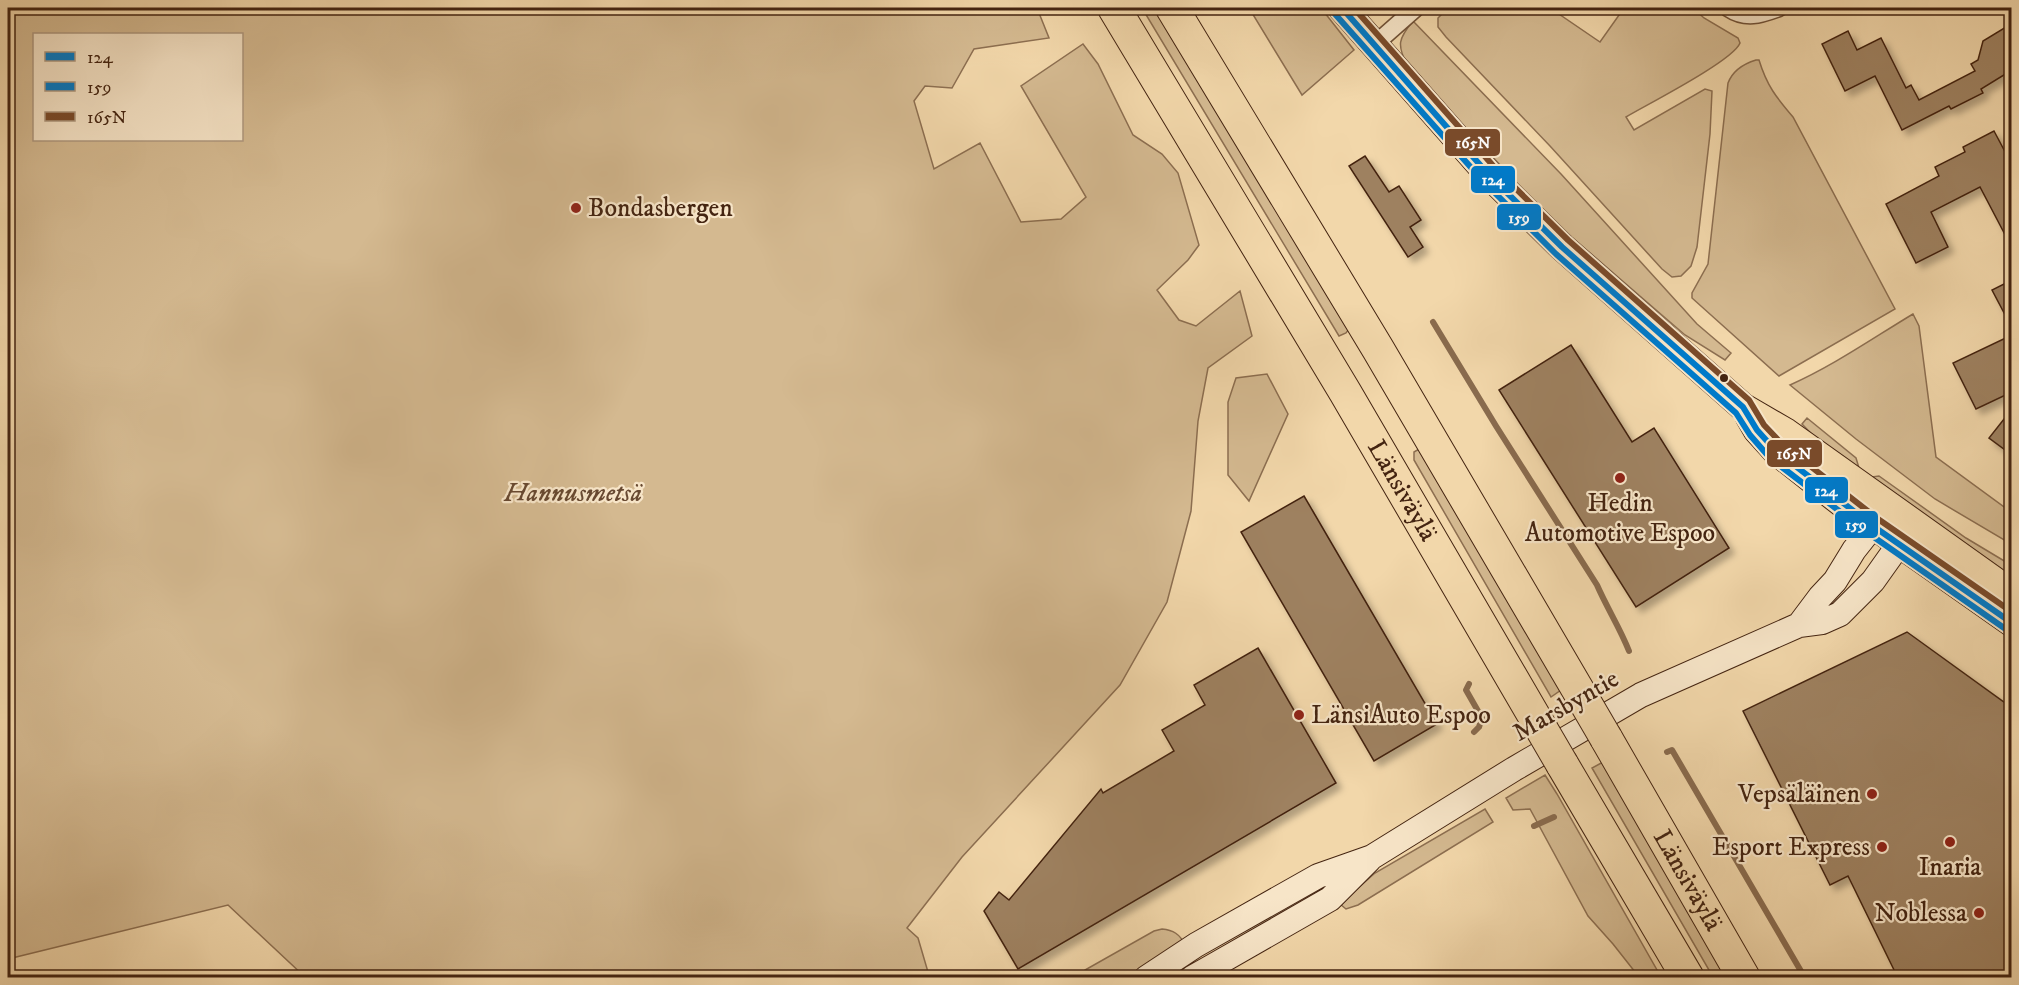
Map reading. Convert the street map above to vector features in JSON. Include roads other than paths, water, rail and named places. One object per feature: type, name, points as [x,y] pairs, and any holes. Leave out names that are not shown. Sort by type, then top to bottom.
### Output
[{"type":"highway","name":"Länsiväylä","points":[[1114,8],[1345,392],[1688,978]]},
{"type":"highway","name":"Länsiväylä","points":[[1172,8],[1586,702],[1744,978]]},
{"type":"main road","points":[[1342,8],[1489,175],[1562,247],[1743,407],[1786,432],[2012,593]]},
{"type":"main road","points":[[1743,407],[1756,430],[1776,451],[1873,526],[2012,623]]},
{"type":"main road","points":[[1900,514],[1900,543]]},
{"type":"main road","name":"Marsbyntie","points":[[1799,625],[1835,581],[1854,550],[1873,526],[1900,514]]},
{"type":"main road","name":"Marsbyntie","points":[[1146,978],[1196,945],[1318,876],[1372,857],[1514,769],[1641,695],[1799,625],[1822,622],[1840,614],[1873,582],[1900,543]]},
{"type":"main road","name":"Marsbyntie","points":[[1192,978],[1330,899],[1372,857]]},
{"type":"street","points":[[1374,45],[1416,8]]},
{"type":"street","points":[[1728,8],[1734,12],[1755,16],[1779,8]]},
{"type":"waterway","points":[[1433,322],[1597,585],[1629,651]]},
{"type":"waterway","points":[[1469,684],[1466,690],[1482,718],[1479,727],[1474,732]]},
{"type":"waterway","points":[[1667,752],[1672,750],[1805,978]]},
{"type":"waterway","points":[[1534,826],[1554,817]]},
{"type":"place","name":"Bondasbergen","points":[[576,208]]},
{"type":"place","name":"Hedin Automotive Espoo","points":[[1620,478]]},
{"type":"place","name":"LänsiAuto Espoo","points":[[1299,715]]},
{"type":"place","name":"Vepsäläinen","points":[[1872,794]]},
{"type":"place","name":"Inaria","points":[[1950,842]]},
{"type":"place","name":"Esport Express","points":[[1882,847]]},
{"type":"place","name":"Noblessa","points":[[1979,913]]},
{"type":"park label","name":"Hannusmetsä","points":[[573,493]]}]
